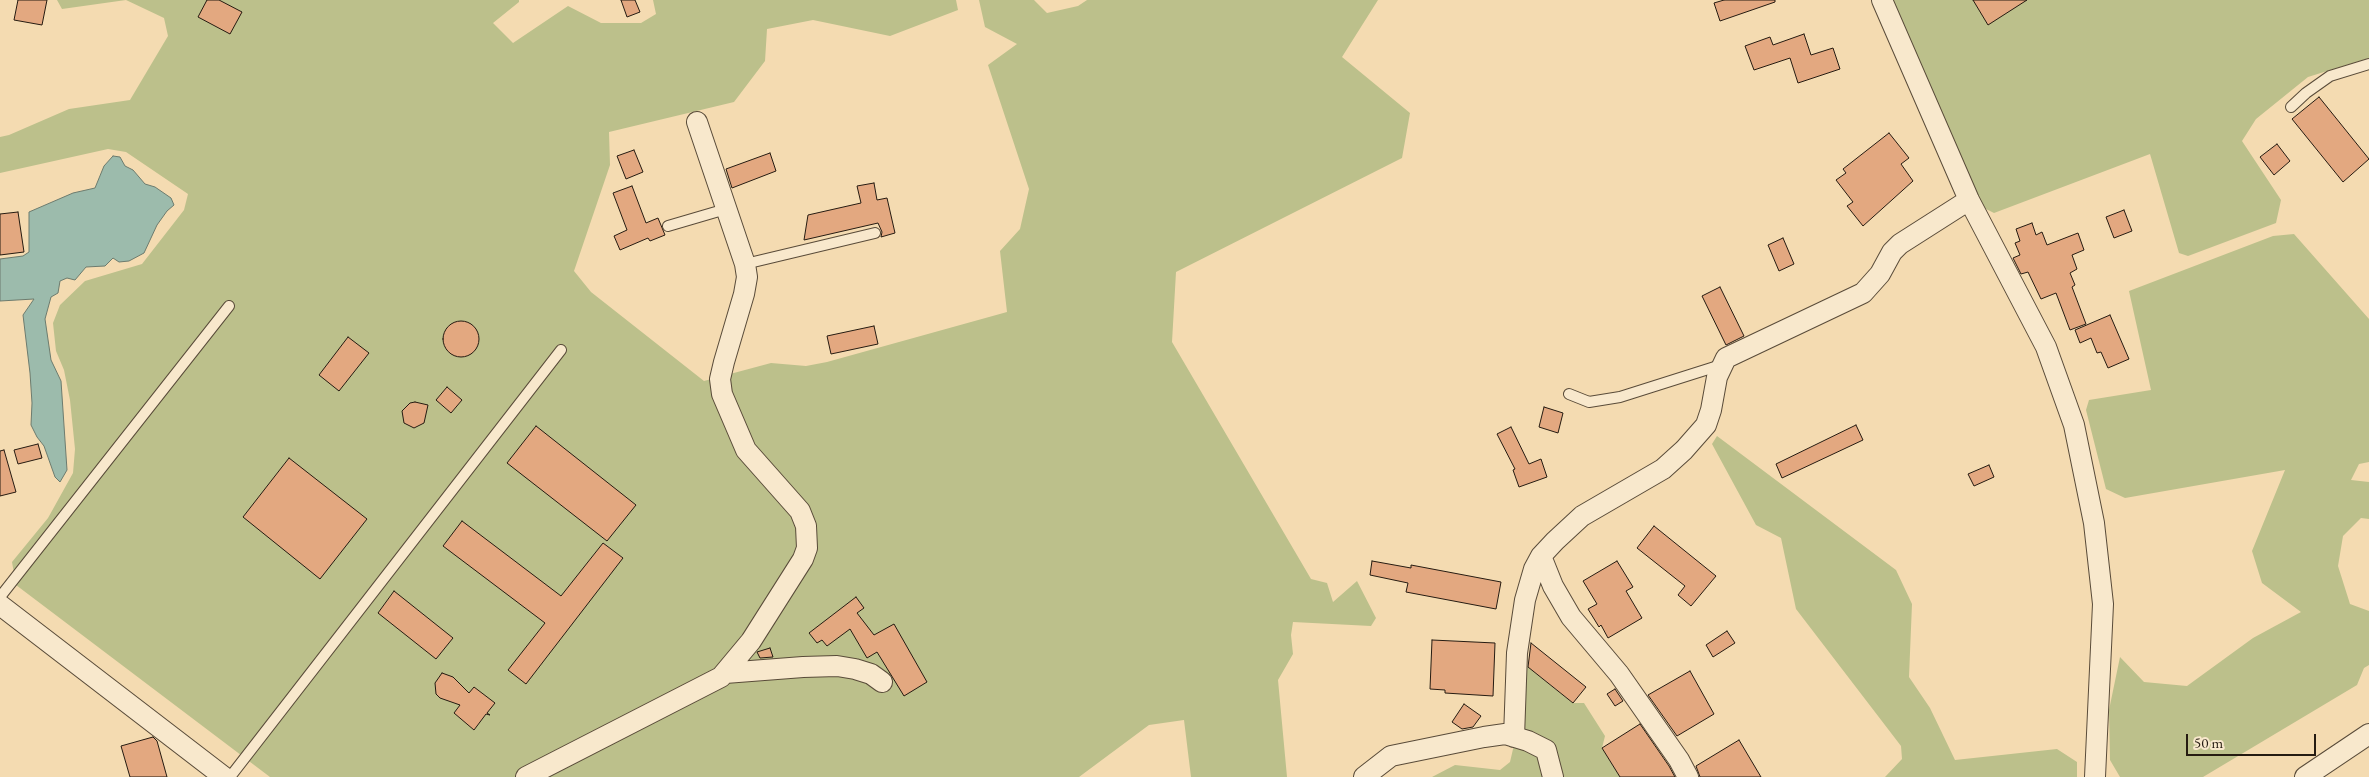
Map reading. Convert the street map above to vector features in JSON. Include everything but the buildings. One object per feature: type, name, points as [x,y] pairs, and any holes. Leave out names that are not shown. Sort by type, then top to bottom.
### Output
[{"type":"street","points":[[1882,0],[1969,200],[2046,347],[2074,425],[2094,523],[2103,604],[2095,777]]},
{"type":"street","points":[[526,777],[681,699],[725,673],[751,641],[803,559],[807,542],[806,526],[800,511],[746,450],[722,394],[720,379],[747,277],[745,264],[697,122]]},
{"type":"street","points":[[1514,737],[1517,653],[1524,600],[1534,569],[1541,556],[1554,541],[1582,516],[1663,469],[1684,450],[1706,425],[1721,366],[1726,358],[1863,293],[1880,274],[1892,252],[1900,244],[1969,200]]},
{"type":"street","points":[[1541,556],[1553,586],[1571,617],[1619,674],[1679,760],[1688,777]]},
{"type":"street","points":[[0,605],[224,777]]},
{"type":"street","points":[[725,673],[803,666],[837,666],[863,672],[882,682]]},
{"type":"street","points":[[1364,777],[1392,756],[1506,734],[1528,741],[1546,750],[1553,777]]},
{"type":"street","points":[[2305,777],[2369,734]]},
{"type":"lane","points":[[2291,108],[2306,92],[2330,76],[2369,64]]},
{"type":"lane","points":[[668,226],[726,210]]},
{"type":"lane","points":[[745,264],[875,233]]},
{"type":"lane","points":[[0,597],[229,306]]},
{"type":"lane","points":[[230,777],[561,350]]},
{"type":"lane","points":[[1569,394],[1588,402],[1620,397],[1721,366]]},
{"type":"green space","points":[[57,0],[126,0],[62,9]]},
{"type":"green space","points":[[126,0],[519,0],[493,23],[513,43],[568,6],[601,23],[641,23],[656,14],[653,0],[956,0],[958,10],[890,36],[813,20],[767,29],[765,61],[734,102],[609,132],[610,165],[574,271],[591,292],[704,381],[771,363],[806,366],[827,362],[1007,312],[1000,251],[1020,229],[1029,189],[988,65],[1017,44],[985,27],[979,0],[1034,0],[1047,13],[1078,6],[1087,0],[1378,0],[1342,57],[1410,113],[1402,158],[1176,272],[1172,342],[1311,579],[1327,583],[1333,602],[1357,581],[1376,618],[1371,626],[1293,622],[1291,635],[1293,654],[1278,680],[1287,777],[1191,777],[1184,720],[1149,725],[1079,777],[270,777],[16,585],[12,562],[48,518],[73,473],[75,449],[70,400],[64,370],[56,351],[53,323],[60,305],[85,281],[142,264],[184,210],[188,194],[126,152],[108,149],[0,173],[0,137],[9,135],[69,109],[130,100],[168,36],[164,18]]},
{"type":"green space","points":[[1887,0],[2369,0],[2369,58],[2308,77],[2256,119],[2242,141],[2281,200],[2276,223],[2188,256],[2179,253],[2150,154],[1994,213],[1986,209],[1975,199]]},
{"type":"green space","points":[[2294,234],[2369,319],[2369,462],[2359,464],[2351,480],[2369,482],[2369,519],[2361,518],[2343,536],[2338,566],[2350,604],[2369,611],[2369,665],[2364,668],[2357,685],[2203,777],[2120,777],[2110,760],[2109,710],[2120,657],[2144,682],[2187,686],[2253,638],[2301,612],[2262,583],[2252,551],[2285,470],[2125,498],[2106,489],[2086,410],[2089,400],[2151,390],[2129,291],[2273,236]]},
{"type":"green space","points":[[1717,436],[1896,570],[1912,604],[1909,677],[1930,708],[1955,760],[2057,749],[2077,762],[2077,777],[1885,777],[1902,759],[1901,746],[1796,609],[1781,538],[1756,525],[1712,444]]},
{"type":"green space","points":[[1518,659],[1573,703],[1584,703],[1605,736],[1602,748],[1620,777],[1432,777],[1455,765],[1500,770],[1510,762],[1517,732]]},
{"type":"shaded area","points":[[113,156],[120,157],[125,166],[133,170],[145,184],[155,187],[171,198],[174,205],[157,225],[144,253],[129,261],[119,262],[113,258],[105,266],[86,267],[75,280],[67,278],[60,281],[58,293],[51,297],[45,319],[51,360],[61,381],[67,470],[60,482],[55,477],[44,446],[31,425],[30,373],[23,315],[34,299],[0,301],[0,259],[23,256],[29,252],[29,212],[73,193],[95,188],[104,166]]}]
